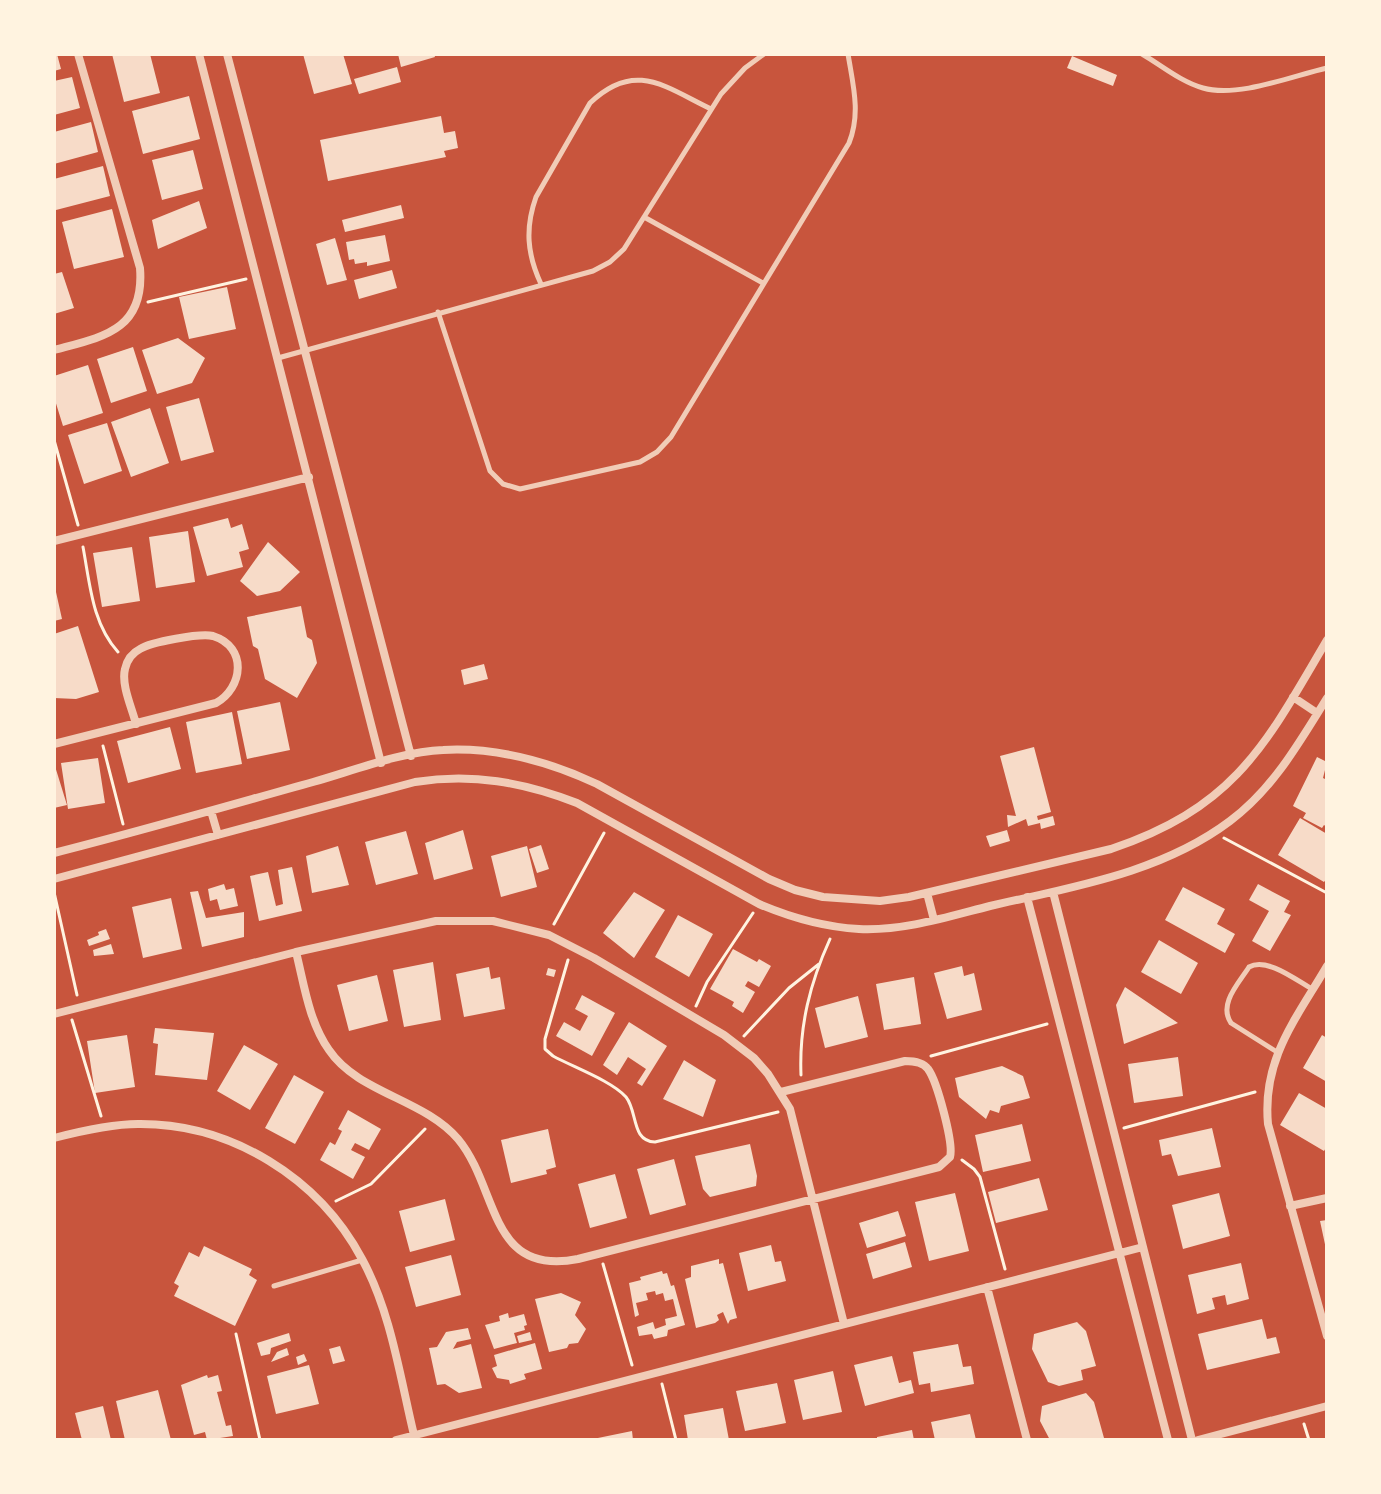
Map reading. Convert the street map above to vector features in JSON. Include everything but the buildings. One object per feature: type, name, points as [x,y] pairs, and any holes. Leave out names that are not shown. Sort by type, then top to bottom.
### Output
[{"type":"street","points":[[54,350],[105,336],[127,318],[135,305],[141,281],[140,268],[78,54]]},
{"type":"street","points":[[199,54],[381,763]]},
{"type":"street","points":[[227,54],[411,756]]},
{"type":"street","points":[[54,541],[309,477]]},
{"type":"street","points":[[54,744],[136,724],[216,703],[233,690],[239,669],[237,658],[224,641],[203,635],[144,647],[127,661],[124,676],[136,724]]},
{"type":"street","points":[[54,853],[381,763],[440,750],[472,749],[536,760],[567,770],[795,890],[852,901],[880,901],[927,893],[1111,849],[1168,826],[1195,810],[1237,776],[1271,734],[1327,640]]},
{"type":"street","points":[[1293,697],[1317,713]]},
{"type":"street","points":[[54,879],[387,789],[447,777],[481,778],[546,791],[611,820],[759,904],[808,922],[835,927],[889,928],[1053,892],[1158,861],[1214,833],[1272,781],[1291,757],[1327,698]]},
{"type":"street","points":[[211,811],[218,835]]},
{"type":"street","points":[[1053,892],[1195,1440],[1327,1406]]},
{"type":"street","points":[[927,893],[934,920]]},
{"type":"street","points":[[1027,897],[1168,1440]]},
{"type":"street","points":[[54,1014],[296,952],[436,921],[493,921],[549,935],[572,945],[737,1044],[754,1058],[781,1092],[790,1109],[844,1324]]},
{"type":"street","points":[[296,952],[319,1034],[330,1053],[345,1068],[435,1118],[455,1136],[471,1157],[499,1225],[517,1249],[530,1257],[559,1263],[939,1167],[950,1157],[952,1141],[931,1073],[926,1066],[912,1061],[781,1092]]},
{"type":"street","points":[[1327,966],[1277,1052],[1267,1089],[1268,1124],[1327,1336]]},
{"type":"street","points":[[54,1138],[105,1127],[175,1126],[211,1134],[246,1148],[301,1183],[346,1232],[363,1260],[384,1316],[414,1435]]},
{"type":"street","points":[[1290,1206],[1327,1198]]},
{"type":"street","points":[[396,1440],[1143,1247]]},
{"type":"street","points":[[987,1287],[1027,1440]]},
{"type":"lane","points":[[278,358],[593,271],[610,262],[624,249],[711,109],[732,81],[764,54]]},
{"type":"lane","points":[[438,312],[490,471],[503,484],[520,489],[640,462],[657,452],[671,437],[853,132],[856,107],[848,54]]},
{"type":"lane","points":[[1142,54],[1192,84],[1215,90],[1240,89],[1327,68]]},
{"type":"lane","points":[[541,284],[530,256],[531,211],[590,103],[599,94],[622,82],[649,79],[711,109]]},
{"type":"lane","points":[[644,217],[763,283]]},
{"type":"lane","points":[[1277,1052],[1231,1023],[1226,1006],[1249,967],[1254,964],[1265,965],[1313,989]]},
{"type":"lane","points":[[274,1286],[363,1260]]},
{"type":"path","points":[[135,305],[257,276]]},
{"type":"path","points":[[54,440],[81,535],[100,627],[107,640],[127,661]]},
{"type":"path","points":[[100,733],[126,835]]},
{"type":"path","points":[[549,935],[611,820]]},
{"type":"path","points":[[1214,833],[1327,893]]},
{"type":"path","points":[[54,892],[79,1007]]},
{"type":"path","points":[[691,1016],[707,982],[759,904]]},
{"type":"path","points":[[802,1086],[800,1055],[809,994],[835,927]]},
{"type":"path","points":[[572,945],[545,1039],[545,1049],[623,1094],[632,1107],[643,1139],[655,1142],[790,1109]]},
{"type":"path","points":[[737,1044],[789,988],[819,964]]},
{"type":"path","points":[[69,1010],[105,1127]]},
{"type":"path","points":[[912,1061],[1059,1020]]},
{"type":"path","points":[[1113,1131],[1267,1089]]},
{"type":"path","points":[[325,1206],[371,1184],[435,1118]]},
{"type":"path","points":[[950,1157],[968,1163],[980,1177],[1008,1282]]},
{"type":"path","points":[[600,1253],[635,1379]]},
{"type":"path","points":[[236,1334],[260,1440]]},
{"type":"path","points":[[659,1373],[676,1440]]},
{"type":"path","points":[[1301,1413],[1309,1440]]}]
